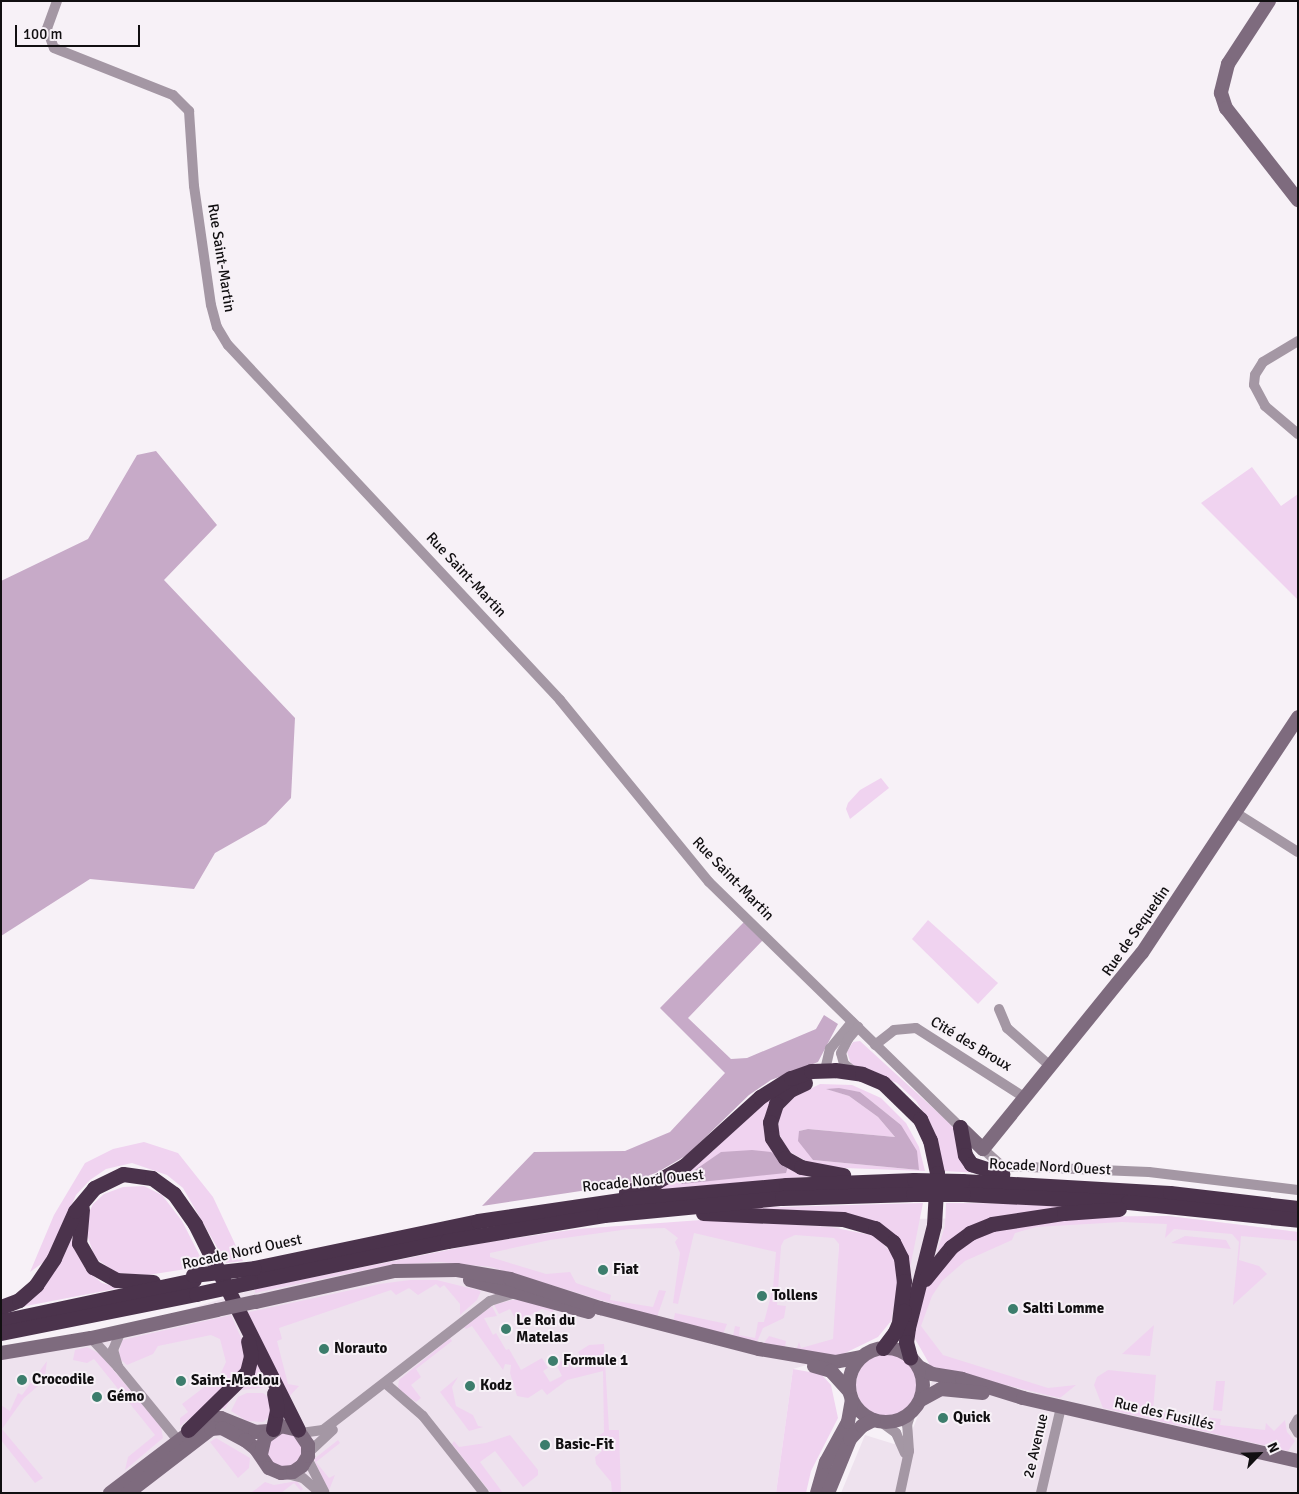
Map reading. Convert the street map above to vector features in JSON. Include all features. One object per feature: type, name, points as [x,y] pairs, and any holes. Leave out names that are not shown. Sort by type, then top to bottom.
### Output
[{"type":"highway","points":[[559,1208],[588,1198],[642,1188],[665,1178],[702,1153],[770,1089],[791,1078],[825,1070],[883,1083],[903,1099],[920,1119],[930,1140],[937,1168],[937,1208],[906,1342],[915,1362]]},
{"type":"highway","points":[[883,1348],[898,1325],[927,1222],[927,1159],[916,1129],[897,1104],[874,1088],[848,1075],[804,1083],[780,1099],[770,1122],[772,1138],[779,1152],[796,1165],[817,1172],[914,1187]]},
{"type":"highway","points":[[960,1127],[965,1155],[971,1164],[993,1173],[1109,1182],[1170,1193]]},
{"type":"highway","points":[[965,1155],[980,1147]]},
{"type":"highway","points":[[1,1308],[19,1300],[36,1285],[54,1258],[75,1211],[88,1193],[101,1183],[123,1174],[152,1178],[167,1188],[195,1224],[299,1432]]},
{"type":"highway","name":"Rocade Nord Ouest","points":[[253,1275],[460,1225],[559,1208],[786,1185],[963,1187],[1170,1193],[1298,1208]]},
{"type":"highway","name":"Rocade Nord Ouest","points":[[253,1275],[604,1215],[764,1199],[914,1187]]},
{"type":"highway","name":"Rocade Nord Ouest","points":[[963,1187],[1182,1206],[1298,1220]]},
{"type":"highway","points":[[88,1193],[81,1210],[78,1237],[85,1256],[98,1271],[116,1280],[194,1283],[253,1275]]},
{"type":"highway","points":[[919,1288],[951,1248],[970,1233],[992,1224],[1083,1211],[1182,1206]]},
{"type":"highway","points":[[604,1215],[722,1213],[843,1219],[864,1224],[886,1236],[901,1258],[904,1281],[898,1325]]},
{"type":"highway","name":"Rocade Nord Ouest","points":[[1,1321],[194,1283]]},
{"type":"highway","name":"Rocade Nord Ouest","points":[[1,1333],[194,1283]]},
{"type":"highway","points":[[183,1435],[240,1380],[249,1367],[250,1350],[240,1316]]},
{"type":"highway","points":[[259,1355],[277,1403],[271,1430]]},
{"type":"main road","points":[[1269,1],[1228,64],[1220,93],[1226,108],[1298,200]]},
{"type":"main road","name":"Rue de Sequedin","points":[[980,1147],[1024,1097],[1048,1065],[1137,960],[1298,717]]},
{"type":"main road","name":"Rue Saint-Martin","points":[[960,1127],[980,1147]]},
{"type":"main road","points":[[1,1353],[91,1338],[395,1271],[424,1269],[458,1270],[510,1279],[734,1344],[832,1362],[861,1357],[883,1348],[900,1350],[932,1374],[962,1379],[1023,1398]]},
{"type":"main road","points":[[355,1280],[434,1275],[493,1285],[726,1350],[826,1369],[840,1378],[862,1413],[877,1421]]},
{"type":"main road","points":[[817,1493],[826,1462],[848,1422],[851,1372],[861,1357]]},
{"type":"main road","points":[[915,1362],[924,1383],[920,1400]]},
{"type":"main road","points":[[828,1493],[850,1439],[858,1429],[877,1421],[897,1421],[911,1413],[920,1400],[931,1392],[942,1389],[1023,1398]]},
{"type":"main road","name":"Rue des Fusillés","points":[[1023,1398],[1298,1460]]},
{"type":"main road","points":[[110,1493],[183,1435],[218,1418],[255,1432],[286,1426],[299,1432],[308,1455],[298,1470],[286,1474],[271,1469],[261,1455],[233,1433],[222,1428],[210,1429],[128,1493]]},
{"type":"main road","points":[[261,1455],[262,1443],[271,1430]]},
{"type":"street","name":"Rue Saint-Martin","points":[[57,1],[46,29],[54,48],[174,95],[189,111],[194,186],[211,305],[224,339],[560,700],[709,882],[960,1127]]},
{"type":"street","points":[[1298,341],[1263,362],[1254,375],[1254,385],[1265,406],[1298,434]]},
{"type":"street","points":[[1236,813],[1298,852]]},
{"type":"street","points":[[999,1009],[1007,1028],[1048,1065]]},
{"type":"street","points":[[825,1070],[830,1049],[855,1024]]},
{"type":"street","points":[[848,1075],[842,1053],[855,1024]]},
{"type":"street","name":"Cité des Broux","points":[[875,1045],[894,1030],[919,1030],[1024,1097]]},
{"type":"street","points":[[980,1147],[1002,1166],[1149,1172],[1298,1190]]},
{"type":"street","points":[[464,1320],[493,1285],[510,1279]]},
{"type":"street","points":[[299,1432],[321,1431],[464,1320],[499,1296],[520,1293]]},
{"type":"street","points":[[118,1367],[113,1350],[121,1331]]},
{"type":"street","points":[[91,1338],[183,1435]]},
{"type":"street","points":[[385,1383],[423,1416],[484,1493]]},
{"type":"street","points":[[324,1493],[308,1455],[372,1393]]},
{"type":"street","name":"2e Avenue","points":[[1041,1493],[1060,1407]]},
{"type":"street","points":[[900,1493],[906,1465],[907,1425],[911,1413]]},
{"type":"street","points":[[1298,1419],[1294,1426],[1298,1433]]},
{"type":"street","points":[[877,1421],[901,1440],[906,1465]]},
{"type":"street","points":[[286,1474],[303,1478],[320,1493]]},
{"type":"shaded area","points":[[156,451],[217,525],[164,580],[295,718],[291,798],[266,824],[215,853],[194,889],[90,879],[1,936],[1,581],[88,539],[137,455]]},
{"type":"shaded area","points":[[1252,467],[1281,506],[1298,494],[1298,600],[1201,503]]},
{"type":"shaded area","points":[[881,778],[889,788],[850,819],[846,809],[848,803],[860,790]]},
{"type":"shaded area","points":[[928,920],[998,983],[978,1004],[912,939]]},
{"type":"shaded area","points":[[744,922],[763,940],[688,1018],[731,1059],[747,1058],[816,1029],[824,1015],[838,1024],[818,1062],[771,1080],[749,1095],[687,1155],[658,1172],[627,1184],[482,1206],[534,1152],[625,1151],[670,1132],[725,1073],[660,1008]]},
{"type":"shaded area","points":[[860,1041],[956,1129],[979,1173],[944,1171],[932,1126],[916,1101],[897,1083],[851,1064],[847,1052],[853,1042]]},
{"type":"shaded area","points":[[793,1081],[768,1138],[814,1176],[650,1191],[713,1151],[763,1100]]},
{"type":"shaded area","points":[[820,1084],[852,1085],[881,1098],[906,1123],[919,1147],[925,1171],[817,1167],[788,1151],[777,1130],[781,1111],[794,1097]],"holes":[[[827,1089],[860,1092],[901,1125],[919,1170],[813,1160],[799,1131],[808,1129],[895,1137],[878,1117],[849,1096]]]},
{"type":"shaded area","points":[[839,1088],[860,1092],[901,1125],[917,1151],[919,1170],[813,1160],[798,1141],[799,1131],[808,1129],[895,1137],[878,1117],[849,1096],[826,1089]]},
{"type":"shaded area","points":[[144,1142],[178,1153],[213,1197],[243,1261],[226,1263],[183,1188],[167,1175],[132,1163],[106,1169],[90,1180],[76,1195],[48,1259],[30,1272],[54,1215],[85,1163],[113,1149]]},
{"type":"shaded area","points":[[752,1150],[771,1152],[788,1166],[786,1173],[682,1184],[679,1181],[721,1152]]},
{"type":"shaded area","points":[[144,1186],[162,1195],[182,1221],[205,1266],[148,1275],[117,1273],[95,1258],[86,1232],[87,1217],[93,1204],[104,1194],[123,1187]]},
{"type":"shaded area","points":[[923,1203],[909,1273],[888,1231],[748,1208]]},
{"type":"shaded area","points":[[946,1203],[1065,1204],[1081,1206],[966,1230],[937,1252],[945,1226]]},
{"type":"shaded area","points":[[1168,1216],[1298,1232],[1298,1493],[841,1493],[865,1435],[894,1444],[911,1433],[936,1371],[912,1335],[889,1322],[904,1219]]},
{"type":"shaded area","points":[[1168,1216],[1298,1232],[1298,1241],[1241,1236],[1239,1260],[1259,1266],[1267,1274],[1233,1305],[1239,1242],[1232,1234],[1174,1229],[1165,1238],[1167,1224],[1122,1222],[1036,1227],[1015,1233],[1012,1240],[965,1261],[942,1281],[932,1296],[921,1326],[943,1355],[1048,1388],[1076,1385],[1060,1398],[931,1367],[913,1335],[923,1294],[932,1277],[965,1243],[985,1232],[1071,1217]]},
{"type":"shaded area","points":[[701,1220],[831,1227],[876,1236],[891,1252],[896,1263],[899,1281],[891,1321],[878,1337],[837,1357],[764,1343],[769,1336],[786,1341],[785,1347],[797,1348],[799,1342],[801,1348],[833,1339],[839,1244],[834,1238],[795,1235],[784,1240],[781,1246],[777,1305],[786,1306],[784,1318],[763,1328],[757,1342],[733,1336],[735,1326],[740,1327],[739,1335],[755,1338],[758,1322],[764,1322],[773,1288],[776,1252],[694,1233],[678,1304],[673,1303],[680,1253],[675,1242],[678,1238],[665,1228],[629,1229],[550,1240],[490,1253],[490,1257],[546,1274],[570,1272],[576,1283],[611,1295],[610,1300],[653,1307],[659,1290],[666,1291],[657,1317],[491,1267],[439,1262],[384,1266],[255,1293],[255,1289],[483,1243],[578,1229]]},
{"type":"shaded area","points":[[840,1220],[834,1357],[793,1369],[776,1493],[621,1493],[620,1487],[612,1493],[1,1493],[1,1352],[91,1338],[255,1289],[483,1243],[578,1229],[652,1224]]},
{"type":"shaded area","points":[[73,1224],[72,1243],[86,1270],[102,1283],[120,1288],[5,1310],[16,1307]]},
{"type":"shaded area","points":[[1185,1236],[1226,1240],[1231,1249],[1171,1243]]},
{"type":"shaded area","points":[[410,1280],[437,1280],[481,1291],[477,1300],[460,1315],[460,1304],[444,1285],[440,1288],[436,1284],[418,1295],[409,1288],[396,1295],[391,1290],[279,1328],[282,1339],[277,1341],[288,1384],[299,1386],[287,1399],[245,1313],[379,1284]]},
{"type":"shaded area","points":[[512,1300],[522,1300],[554,1308],[553,1312],[542,1309],[521,1320],[519,1317],[515,1318],[510,1309],[499,1314],[494,1305]]},
{"type":"shaded area","points":[[492,1306],[497,1316],[484,1318],[493,1335],[496,1333],[506,1350],[509,1349],[521,1370],[542,1358],[548,1368],[543,1371],[550,1382],[562,1376],[556,1364],[567,1358],[574,1369],[584,1363],[578,1352],[589,1345],[604,1344],[609,1430],[619,1430],[621,1493],[612,1493],[611,1482],[596,1464],[595,1457],[602,1451],[594,1440],[604,1432],[603,1371],[567,1380],[547,1395],[542,1389],[528,1398],[517,1396],[510,1373],[511,1365],[505,1364],[503,1370],[472,1326],[466,1329],[464,1327]]},
{"type":"shaded area","points":[[675,1313],[727,1324],[723,1334],[673,1323]]},
{"type":"shaded area","points":[[231,1315],[246,1349],[247,1363],[208,1404],[180,1426],[180,1418],[188,1412],[182,1404],[220,1375],[226,1362],[220,1339],[211,1335],[158,1346],[153,1354],[127,1365],[118,1357],[122,1340]]},
{"type":"shaded area","points":[[1154,1325],[1150,1356],[1122,1354]]},
{"type":"shaded area","points":[[450,1338],[452,1341],[416,1369],[421,1377],[411,1385],[421,1398],[416,1402],[398,1387],[399,1380]]},
{"type":"shaded area","points":[[87,1347],[100,1354],[161,1427],[163,1438],[125,1470],[128,1457],[155,1435],[94,1359],[87,1363],[73,1360],[75,1350]]},
{"type":"shaded area","points":[[252,1350],[267,1387],[241,1390],[234,1393],[225,1409],[218,1406]]},
{"type":"shaded area","points":[[887,1354],[899,1357],[909,1363],[915,1373],[918,1385],[915,1397],[909,1407],[899,1413],[887,1416],[875,1413],[865,1407],[859,1397],[856,1385],[859,1373],[865,1363],[875,1357]]},
{"type":"shaded area","points":[[47,1361],[45,1377],[52,1379],[48,1384],[45,1380],[24,1398],[2,1429],[43,1478],[35,1483],[1,1440],[1,1405],[10,1411],[18,1393],[22,1395]]},
{"type":"shaded area","points":[[793,1369],[821,1374],[831,1385],[838,1418],[811,1471],[806,1493],[776,1493]]},
{"type":"shaded area","points":[[1108,1370],[1156,1375],[1153,1411],[1221,1419],[1220,1425],[1265,1430],[1266,1423],[1274,1431],[1285,1420],[1287,1432],[1295,1441],[1288,1451],[1103,1408],[1094,1385],[1097,1377]]},
{"type":"shaded area","points":[[458,1377],[452,1387],[456,1406],[473,1415],[478,1426],[483,1427],[469,1431],[440,1392]]},
{"type":"shaded area","points":[[1216,1381],[1225,1381],[1222,1411],[1213,1410]]},
{"type":"shaded area","points":[[247,1393],[263,1393],[273,1401],[269,1417],[263,1422],[247,1421],[231,1411],[238,1397]]},
{"type":"shaded area","points":[[284,1432],[296,1438],[302,1450],[296,1462],[284,1468],[272,1462],[266,1450],[272,1438]]},
{"type":"shaded area","points":[[510,1435],[538,1470],[538,1475],[523,1487],[495,1451],[480,1462],[503,1493],[491,1493],[452,1444],[454,1441],[459,1447],[486,1443]]},
{"type":"shaded area","points":[[216,1438],[250,1458],[249,1468],[238,1478],[210,1442]]},
{"type":"shaded area","points":[[338,1440],[340,1443],[316,1462],[329,1478],[335,1475],[328,1493],[314,1459]]},
{"type":"shaded area","points":[[297,1481],[303,1489],[301,1491],[294,1483],[281,1493],[251,1493],[265,1482],[274,1485]]},
{"type":"place","name":"Fiat","points":[[603,1270]]},
{"type":"place","name":"Tollens","points":[[762,1296]]},
{"type":"place","name":"Salti Lomme","points":[[1013,1309]]},
{"type":"place","name":"Le Roi du Matelas","points":[[506,1329]]},
{"type":"place","name":"Norauto","points":[[324,1349]]},
{"type":"place","name":"Formule 1","points":[[553,1361]]},
{"type":"place","name":"Crocodile","points":[[22,1380]]},
{"type":"place","name":"Saint-Maclou","points":[[181,1381]]},
{"type":"place","name":"Kodz","points":[[470,1386]]},
{"type":"place","name":"Gémo","points":[[97,1397]]},
{"type":"place","name":"Quick","points":[[943,1418]]},
{"type":"place","name":"Basic-Fit","points":[[545,1445]]}]
